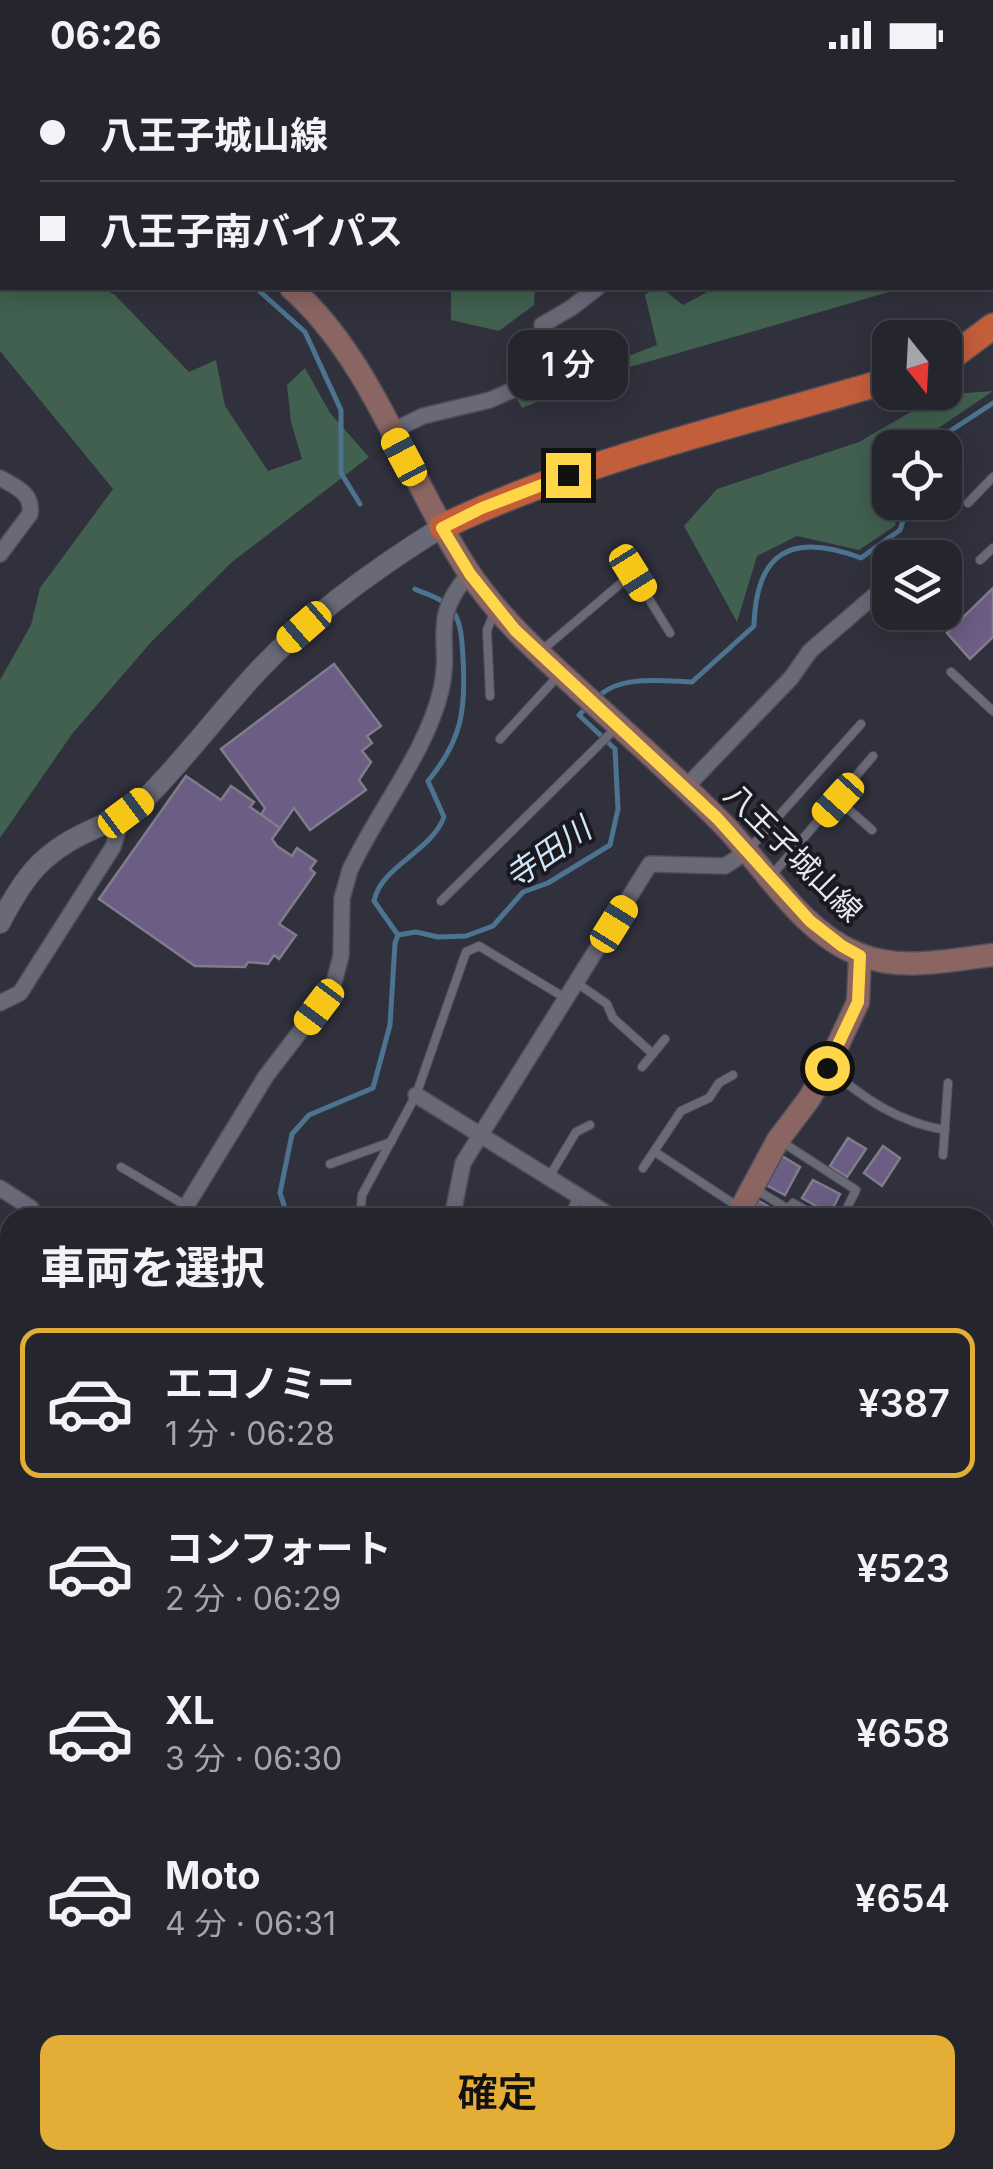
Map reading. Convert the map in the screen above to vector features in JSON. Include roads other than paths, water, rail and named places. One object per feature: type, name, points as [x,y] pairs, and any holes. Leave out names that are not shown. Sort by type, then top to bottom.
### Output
[{"type":"highway","points":[[962,349],[993,326]]},
{"type":"highway","points":[[442,528],[515,494],[606,462],[872,385]]},
{"type":"main road","name":"八王子城山線","points":[[293,290],[340,341],[442,528],[496,609],[604,718],[685,788],[810,921],[860,956],[858,1002],[827,1068],[778,1140],[743,1204]]},
{"type":"main road","points":[[860,956],[916,964],[993,955]]},
{"type":"street","points":[[565,366],[542,325],[594,290]]},
{"type":"street","points":[[390,432],[423,416],[490,400],[590,356]]},
{"type":"street","points":[[0,478],[25,493],[32,507],[0,554]]},
{"type":"street","points":[[0,923],[29,872],[40,861],[58,846],[114,820],[145,799],[288,642],[382,567],[442,528]]},
{"type":"street","points":[[184,1208],[266,1076],[334,982],[342,956],[342,898],[350,870],[434,714],[444,673],[447,605],[470,574]]},
{"type":"street","points":[[685,788],[791,678],[810,651],[872,598]]},
{"type":"street","points":[[0,1004],[20,993],[114,847],[118,830],[114,820]]},
{"type":"street","points":[[454,1208],[463,1164],[650,864],[725,866],[748,851]]},
{"type":"street","points":[[416,1095],[598,1208]]},
{"type":"street","points":[[0,1188],[31,1208]]},
{"type":"lane","points":[[968,503],[993,477]]},
{"type":"lane","points":[[980,560],[993,548]]},
{"type":"lane","points":[[538,654],[633,573],[670,633]]},
{"type":"lane","points":[[490,696],[488,630],[496,609]]},
{"type":"lane","points":[[951,672],[993,711]]},
{"type":"lane","points":[[500,739],[560,673]]},
{"type":"lane","points":[[441,901],[596,748],[604,718]]},
{"type":"lane","points":[[748,851],[862,724]]},
{"type":"lane","points":[[770,877],[873,756]]},
{"type":"lane","points":[[838,800],[872,830]]},
{"type":"lane","points":[[361,1208],[362,1194],[416,1095],[466,952],[479,946],[567,1000]]},
{"type":"lane","points":[[576,984],[606,1004],[613,1018],[653,1054]]},
{"type":"lane","points":[[642,1067],[666,1039]]},
{"type":"lane","points":[[827,1068],[872,1103],[896,1116],[916,1126],[945,1130]]},
{"type":"lane","points":[[643,1168],[681,1111],[709,1098],[720,1083],[733,1076]]},
{"type":"lane","points":[[943,1156],[948,1083]]},
{"type":"lane","points":[[549,1177],[576,1132],[590,1125]]},
{"type":"lane","points":[[778,1140],[856,1190],[847,1208]]},
{"type":"lane","points":[[330,1164],[391,1142]]},
{"type":"lane","points":[[655,1152],[743,1204],[779,1208]]},
{"type":"lane","points":[[121,1166],[178,1208]]},
{"type":"lane","points":[[572,1208],[578,1195]]},
{"type":"waterway","points":[[258,290],[305,332],[341,410],[341,473],[360,504]]},
{"type":"waterway","name":"寺田川","points":[[952,430],[993,403]]},
{"type":"waterway","name":"寺田川","points":[[599,696],[630,682],[692,682],[754,626],[762,580],[782,554],[815,547],[861,558],[900,530],[903,520]]},
{"type":"waterway","points":[[398,935],[374,901],[386,878],[429,840],[444,817],[428,781],[455,738],[464,693],[457,618],[441,601],[415,589]]},
{"type":"waterway","name":"寺田川","points":[[285,1208],[280,1193],[292,1134],[309,1115],[373,1088],[390,1025],[398,935],[416,932],[438,937],[466,936],[493,926],[523,892],[548,883],[610,845],[618,809],[615,749],[579,715],[587,707]]}]
